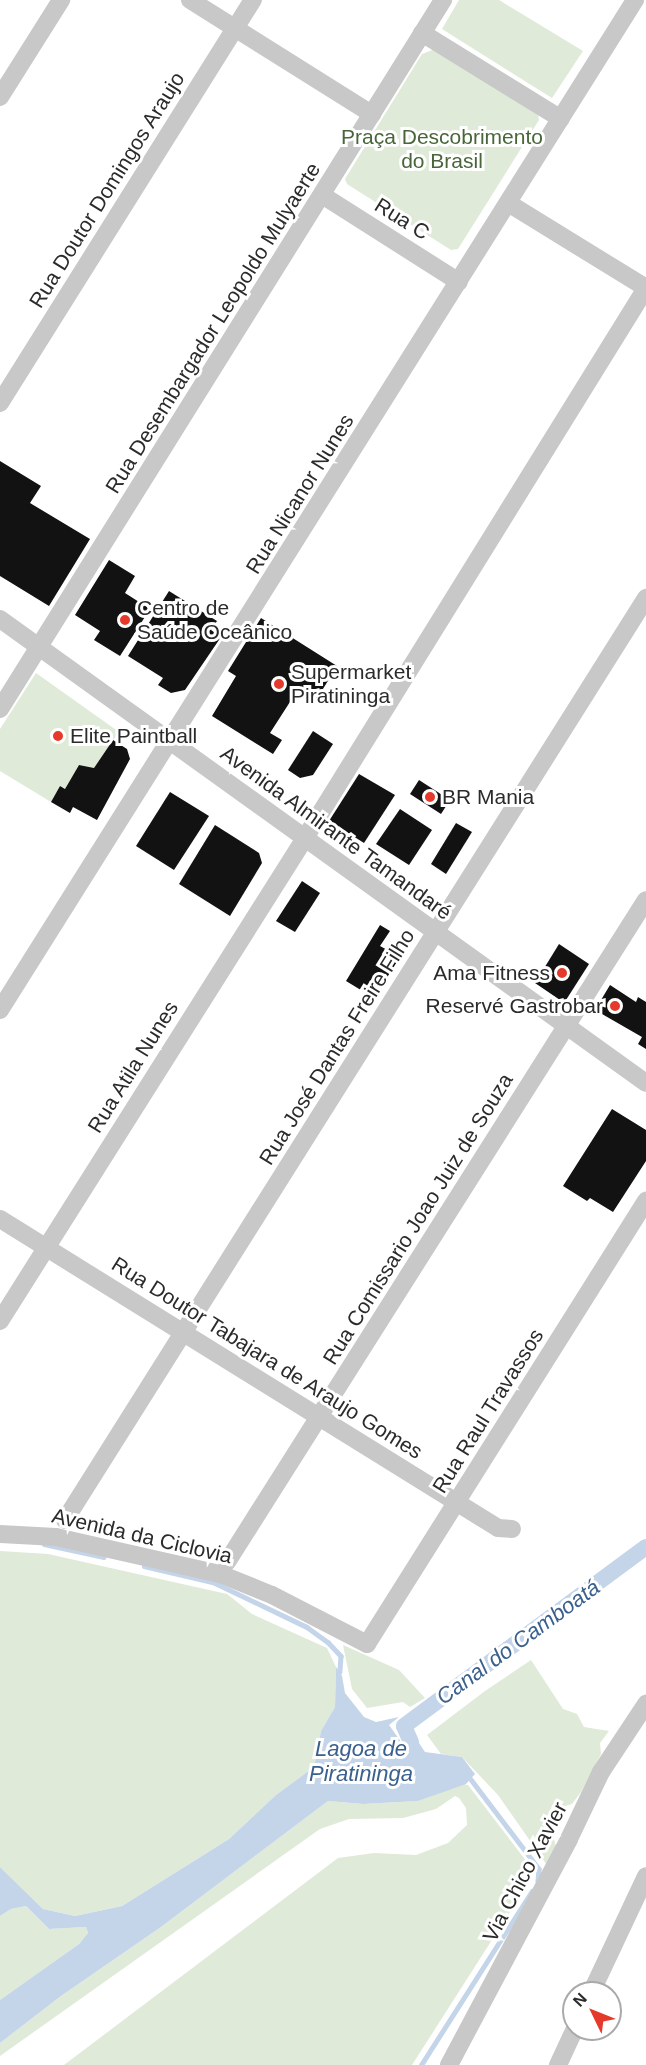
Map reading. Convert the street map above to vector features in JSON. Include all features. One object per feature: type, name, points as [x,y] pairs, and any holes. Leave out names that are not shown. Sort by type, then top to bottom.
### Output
[{"type":"street","points":[[0,97],[61,0]]},
{"type":"street","points":[[190,0],[372,114]]},
{"type":"street","name":"Rua Doutor Domingos Araujo","points":[[0,403],[253,0]]},
{"type":"street","name":"Rua Desembargador Leopoldo Mulyaerte","points":[[0,709],[443,0]]},
{"type":"street","name":"Rua Nicanor Nunes","points":[[0,1010],[171,742],[635,0]]},
{"type":"street","points":[[422,33],[561,119]]},
{"type":"street","name":"Rua C","points":[[322,195],[459,282]]},
{"type":"street","points":[[305,838],[646,288],[508,203]]},
{"type":"street","name":"Rua José Dantas Freire Filho","points":[[65,1520],[646,598]]},
{"type":"street","name":"Avenida Almirante Tamandaré","points":[[0,619],[646,1083]]},
{"type":"street","name":"Rua Atila Nunes","points":[[0,1320],[305,838]]},
{"type":"street","name":"Rua Comissario Joao Juiz de Souza","points":[[227,1562],[646,900]]},
{"type":"street","name":"Rua Raul Travassos","points":[[366,1644],[646,1201]]},
{"type":"street","name":"Rua Doutor Tabajara de Araujo Gomes","points":[[0,1219],[498,1528],[512,1529]]},
{"type":"street","name":"Avenida da Ciclovia","points":[[0,1534],[56,1537],[220,1574],[272,1595],[366,1644]]},
{"type":"street","name":"Via Chico Xavier","points":[[449,2065],[601,1772],[646,1704]]},
{"type":"street","points":[[597,1981],[646,1876]]},
{"type":"street","points":[[558,2065],[569,2041]]},
{"type":"green space","points":[[459,0],[499,0],[583,51],[552,98],[442,29]]},
{"type":"green space","name":"Praça Descobrimento do Brasil","points":[[435,49],[538,113],[539,120],[458,249],[451,250],[347,184],[345,179],[422,54]]},
{"type":"green space","name":"Elite Paintball","points":[[36,673],[119,732],[94,768],[79,765],[65,789],[60,786],[51,802],[0,771],[0,729]]},
{"type":"green space","points":[[0,1551],[48,1554],[227,1594],[252,1614],[327,1648],[336,1667],[335,1707],[321,1731],[314,1767],[276,1795],[229,1839],[122,1906],[75,1916],[43,1909],[0,1867]]},
{"type":"green space","points":[[343,1645],[399,1670],[425,1698],[410,1707],[403,1702],[367,1708],[352,1689]]},
{"type":"green space","points":[[531,1660],[563,1709],[577,1714],[584,1727],[609,1731],[600,1743],[601,1754],[581,1792],[572,1804],[565,1806],[552,1832],[558,1854],[549,1868],[498,1795],[462,1757],[441,1754],[427,1735]]},
{"type":"green space","points":[[463,1784],[468,1785],[530,1866],[531,1879],[412,2065],[64,2065],[338,1858],[374,1853],[416,1855],[448,1843],[467,1825],[466,1808],[455,1796],[436,1809],[403,1818],[349,1819],[320,1829],[0,2056],[0,2043],[61,1996],[161,1927],[328,1801],[363,1804],[418,1801]]},
{"type":"green space","points":[[26,1906],[49,1929],[86,1927],[88,1933],[79,1944],[0,2000],[0,1916],[11,1909]]},
{"type":"water","name":"Lagoa de Piratininga","points":[[336,1667],[342,1676],[345,1693],[364,1717],[376,1722],[399,1717],[389,1725],[402,1743],[419,1743],[425,1752],[462,1757],[475,1774],[466,1784],[418,1801],[363,1804],[328,1801],[161,1927],[61,1996],[0,2043],[0,2000],[79,1944],[88,1933],[86,1927],[49,1929],[26,1906],[11,1909],[0,1916],[0,1867],[43,1909],[75,1916],[122,1906],[229,1839],[276,1795],[314,1767],[321,1731],[335,1707]]},
{"type":"building","points":[[0,461],[41,486],[30,503],[90,539],[49,606],[0,576]]},
{"type":"building","points":[[109,560],[135,576],[125,593],[150,609],[120,656],[94,640],[100,631],[75,615]]},
{"type":"building","points":[[169,591],[217,621],[211,630],[221,637],[185,690],[171,693],[158,685],[163,678],[128,656]]},
{"type":"building","name":"Supermarket Piratininga","points":[[261,618],[337,666],[315,702],[297,691],[270,733],[282,740],[273,754],[212,716],[236,676],[228,671]]},
{"type":"building","points":[[313,731],[333,744],[313,775],[300,778],[288,770]]},
{"type":"building","points":[[113,740],[127,749],[130,759],[97,820],[73,807],[70,813],[51,802],[60,786],[65,789],[79,765],[94,768]]},
{"type":"building","points":[[359,774],[395,795],[364,843],[329,821]]},
{"type":"building","name":"BR Mania","points":[[419,780],[450,800],[441,814],[410,794]]},
{"type":"building","points":[[170,792],[209,816],[174,870],[136,846]]},
{"type":"building","points":[[400,809],[432,830],[409,865],[376,844]]},
{"type":"building","points":[[456,823],[472,832],[446,874],[431,864]]},
{"type":"building","points":[[215,825],[259,853],[262,863],[230,916],[179,884]]},
{"type":"building","points":[[302,881],[320,893],[295,932],[276,921]]},
{"type":"building","points":[[380,925],[390,931],[380,946],[400,957],[374,998],[346,981]]},
{"type":"building","name":"Ama Fitness","points":[[559,944],[589,964],[566,1000],[560,1000],[535,983]]},
{"type":"building","points":[[610,985],[636,1002],[638,997],[646,1002],[646,1049],[638,1044],[642,1037],[595,1010]]},
{"type":"building","points":[[612,1109],[646,1130],[646,1161],[613,1212],[590,1198],[587,1201],[563,1186]]},
{"type":"waterway","points":[[44,1544],[104,1557]]},
{"type":"waterway","name":"Canal do Camboatá","points":[[411,1742],[404,1726],[646,1547]]},
{"type":"waterway","points":[[144,1566],[213,1582],[307,1627],[328,1642],[341,1656],[340,1672]]},
{"type":"waterway","points":[[470,1778],[539,1869],[538,1881]]},
{"type":"waterway","points":[[421,2065],[532,1891]]},
{"type":"place","name":"Centro de Saúde Oceânico","points":[[125,620]]},
{"type":"place","name":"Supermarket Piratininga","points":[[279,684]]},
{"type":"place","name":"Elite Paintball","points":[[58,736]]},
{"type":"place","name":"BR Mania","points":[[430,797]]},
{"type":"place","name":"Ama Fitness","points":[[562,973]]},
{"type":"place","name":"Reservé Gastrobar","points":[[615,1006]]}]
